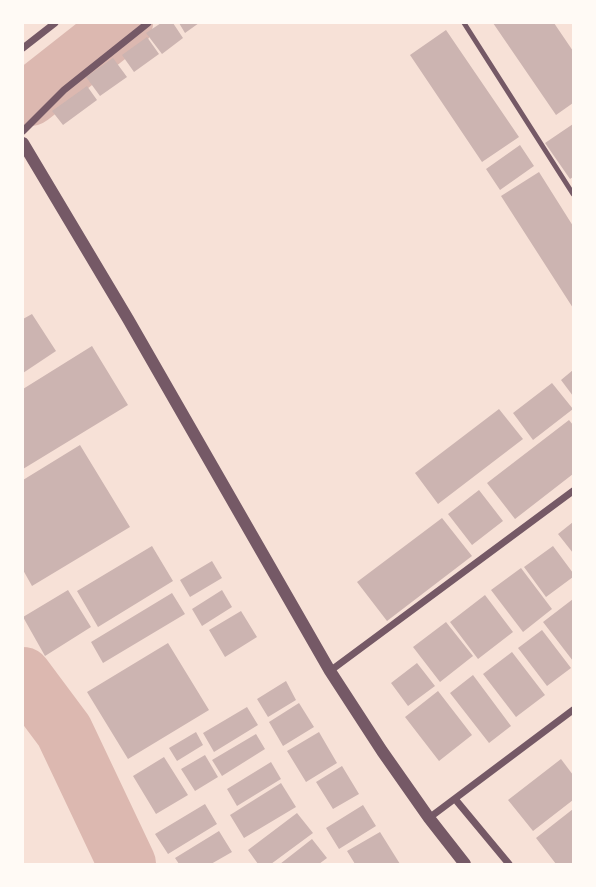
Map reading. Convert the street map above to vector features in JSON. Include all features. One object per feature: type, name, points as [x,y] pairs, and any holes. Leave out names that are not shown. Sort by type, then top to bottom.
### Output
[{"type":"street","points":[[23,48],[54,23]]},
{"type":"street","points":[[23,131],[64,90],[148,23]]},
{"type":"street","points":[[23,143],[135,331],[330,671],[429,818],[465,864]]},
{"type":"street","points":[[330,671],[573,491]]},
{"type":"street","points":[[429,818],[573,710]]},
{"type":"street","points":[[455,799],[509,864]]},
{"type":"lane","points":[[464,23],[573,194]]},
{"type":"building","points":[[161,23],[173,23],[183,38],[162,54],[146,33]]},
{"type":"building","points":[[179,23],[199,23],[185,33]]},
{"type":"building","points":[[493,23],[554,23],[573,51],[573,103],[556,115]]},
{"type":"building","points":[[446,30],[519,137],[482,162],[410,55]]},
{"type":"building","points":[[147,37],[159,54],[134,72],[122,55]]},
{"type":"building","points":[[113,58],[127,77],[100,96],[86,77]]},
{"type":"building","points":[[87,86],[97,100],[63,125],[52,111]]},
{"type":"building","points":[[573,124],[573,177],[570,179],[545,143]]},
{"type":"building","points":[[520,145],[534,166],[500,190],[486,169]]},
{"type":"building","points":[[539,172],[573,226],[573,308],[501,196]]},
{"type":"building","points":[[32,314],[56,351],[23,373],[23,319]]},
{"type":"building","points":[[92,346],[128,405],[23,469],[23,389]]},
{"type":"building","points":[[573,370],[573,396],[561,380]]},
{"type":"building","points":[[552,383],[573,409],[533,440],[513,413]]},
{"type":"building","points":[[499,409],[523,439],[438,504],[415,473]]},
{"type":"building","points":[[569,420],[573,425],[573,474],[515,519],[487,483]]},
{"type":"building","points":[[80,445],[130,527],[32,586],[23,570],[23,480]]},
{"type":"building","points":[[479,490],[503,521],[472,545],[448,514]]},
{"type":"building","points":[[442,518],[472,556],[387,621],[357,582]]},
{"type":"building","points":[[573,522],[573,553],[558,534]]},
{"type":"building","points":[[152,546],[173,581],[98,627],[77,591]]},
{"type":"building","points":[[553,546],[573,573],[573,577],[546,597],[524,567]]},
{"type":"building","points":[[212,561],[222,578],[190,597],[180,580]]},
{"type":"building","points":[[521,568],[552,609],[523,632],[491,590]]},
{"type":"building","points":[[68,590],[91,627],[45,656],[23,617]]},
{"type":"building","points":[[222,590],[232,607],[202,626],[192,609]]},
{"type":"building","points":[[172,593],[185,614],[103,663],[91,642]]},
{"type":"building","points":[[485,595],[513,632],[478,659],[450,622]]},
{"type":"building","points":[[573,599],[573,661],[543,622]]},
{"type":"building","points":[[241,611],[257,637],[225,657],[209,630]]},
{"type":"building","points":[[446,622],[473,656],[440,682],[413,647]]},
{"type":"building","points":[[542,630],[571,668],[547,686],[518,648]]},
{"type":"building","points":[[168,643],[209,710],[128,759],[87,692]]},
{"type":"building","points":[[512,652],[545,695],[516,717],[483,674]]},
{"type":"building","points":[[417,663],[435,686],[408,706],[391,683]]},
{"type":"building","points":[[473,675],[511,726],[489,743],[450,693]]},
{"type":"building","points":[[286,681],[296,700],[268,717],[257,699]]},
{"type":"building","points":[[438,691],[472,735],[439,761],[405,717]]},
{"type":"building","points":[[299,703],[314,727],[283,746],[269,722]]},
{"type":"building","points":[[247,707],[258,725],[214,752],[203,733]]},
{"type":"building","points":[[196,732],[203,745],[177,761],[169,748]]},
{"type":"building","points":[[319,732],[337,763],[306,782],[287,751]]},
{"type":"building","points":[[256,734],[265,749],[222,776],[212,760]]},
{"type":"building","points":[[205,755],[218,777],[195,791],[181,769]]},
{"type":"building","points":[[164,757],[188,795],[156,814],[133,776]]},
{"type":"building","points":[[561,759],[573,775],[573,800],[533,831],[508,800]]},
{"type":"building","points":[[271,762],[281,779],[237,806],[227,789]]},
{"type":"building","points":[[342,766],[359,794],[333,809],[316,782]]},
{"type":"building","points":[[281,783],[296,807],[244,838],[230,815]]},
{"type":"building","points":[[205,804],[217,824],[168,854],[155,834]]},
{"type":"building","points":[[363,805],[376,826],[339,849],[326,828]]},
{"type":"building","points":[[573,809],[573,864],[556,864],[536,838]]},
{"type":"building","points":[[297,813],[313,833],[271,864],[258,864],[248,850]]},
{"type":"building","points":[[219,831],[232,852],[211,864],[179,864],[175,858]]},
{"type":"building","points":[[380,832],[400,864],[355,864],[347,851]]},
{"type":"building","points":[[312,839],[327,858],[319,864],[280,864]]},
{"type":"waterway","points":[[30,97],[124,23]]},
{"type":"waterway","points":[[23,676],[64,731],[127,864]]}]
